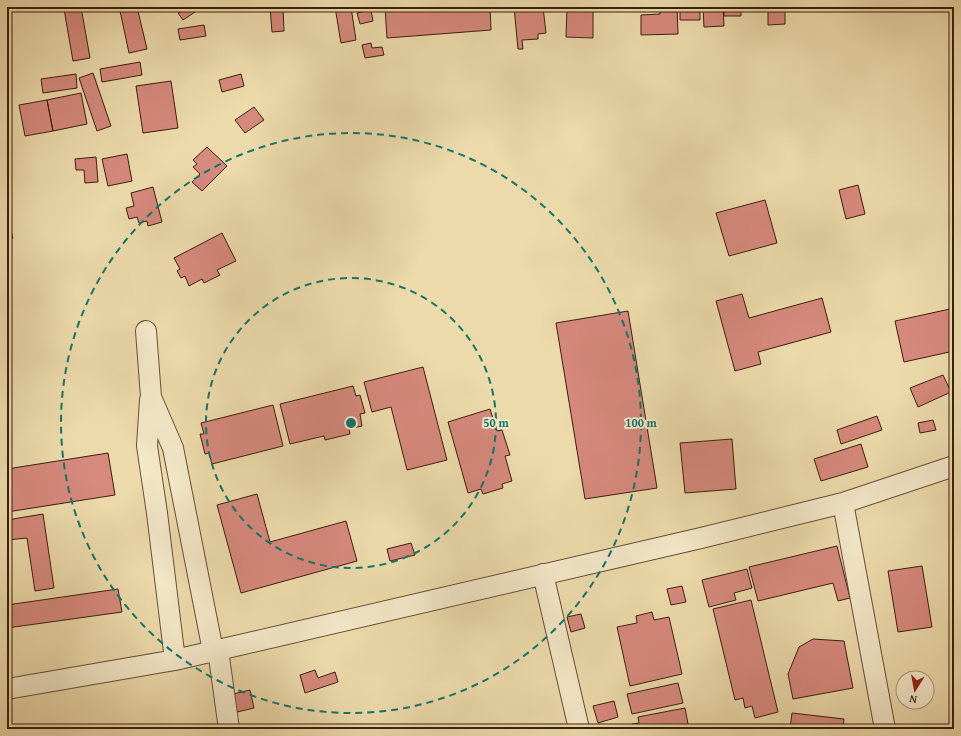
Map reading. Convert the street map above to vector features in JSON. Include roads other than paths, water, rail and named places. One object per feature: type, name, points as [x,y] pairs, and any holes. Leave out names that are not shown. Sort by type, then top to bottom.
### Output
[{"type":"street","points":[[146,330],[150,397],[147,446],[157,513],[175,660]]},
{"type":"street","points":[[150,397],[173,448],[215,651],[229,729]]},
{"type":"street","points":[[7,689],[175,660],[543,574],[843,503],[954,466]]},
{"type":"street","points":[[843,503],[885,729]]},
{"type":"street","points":[[543,574],[579,729]]}]
